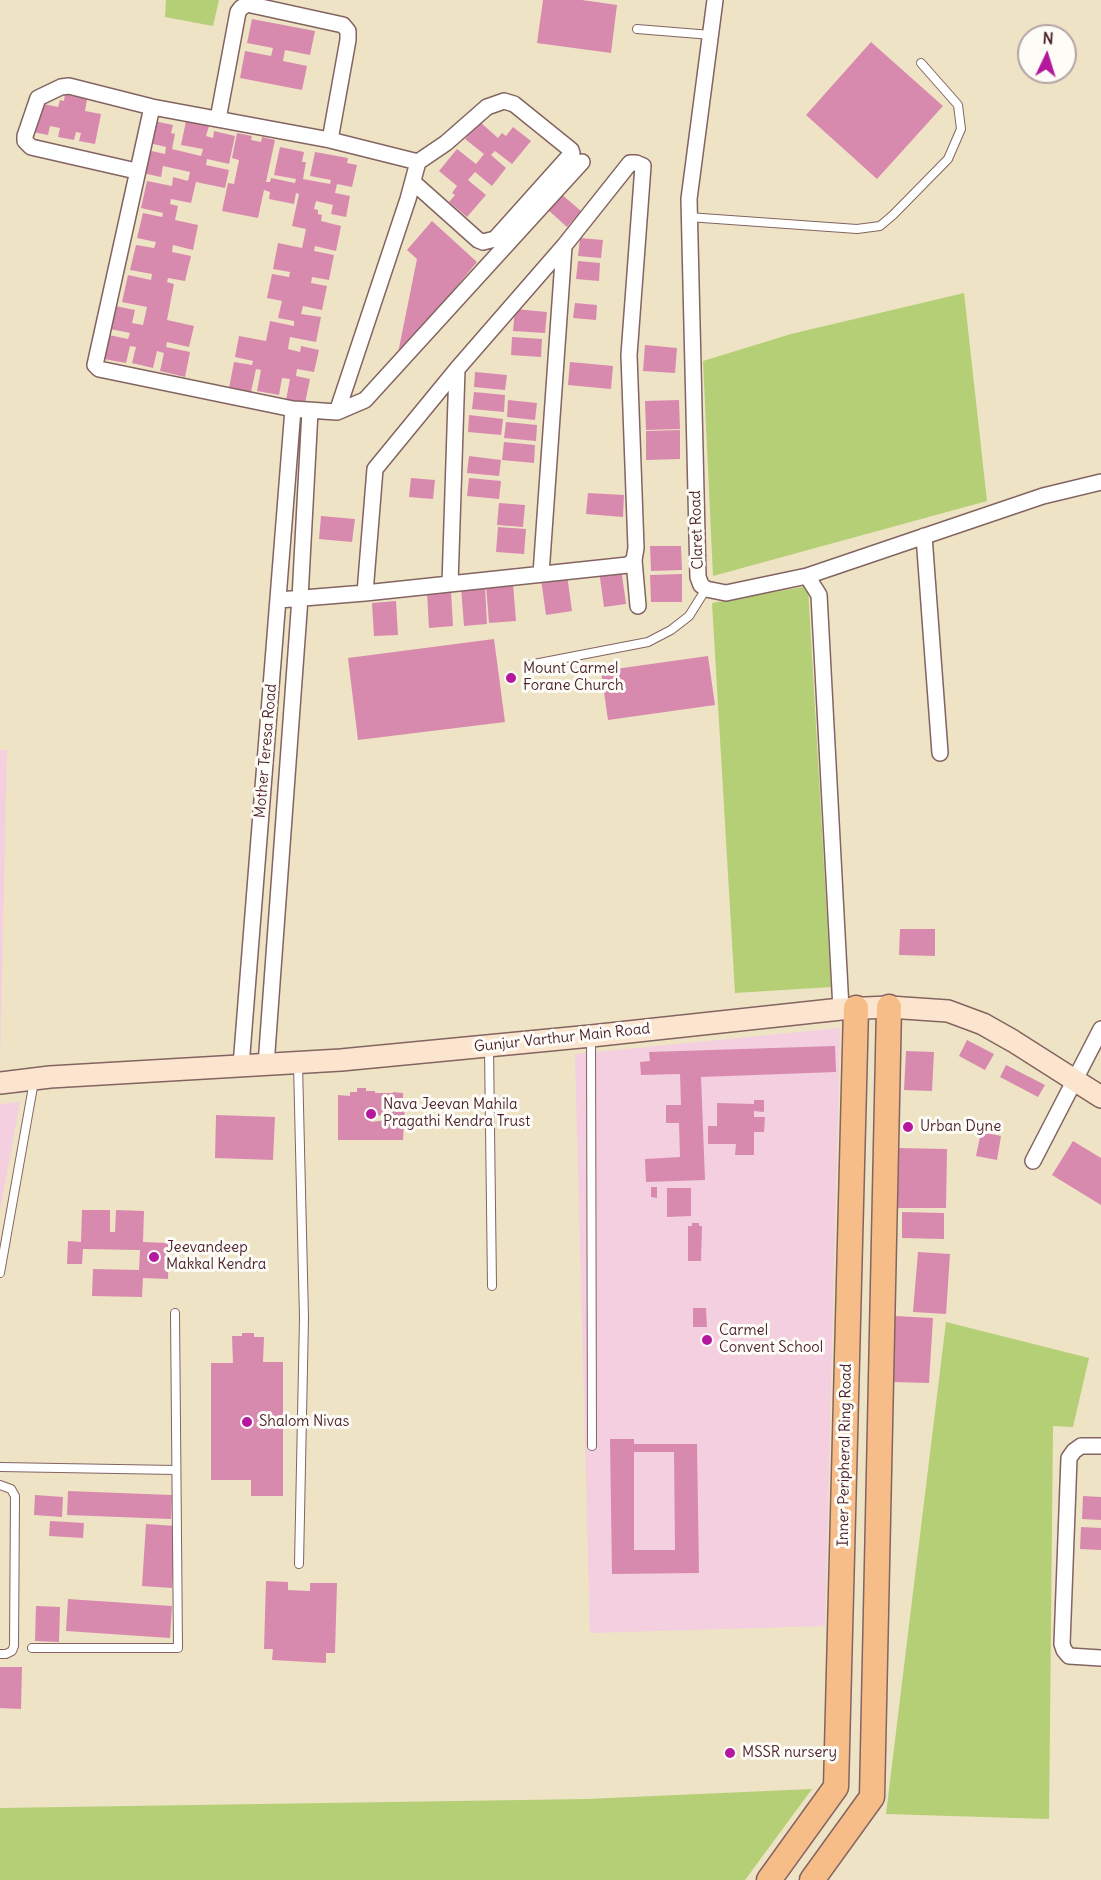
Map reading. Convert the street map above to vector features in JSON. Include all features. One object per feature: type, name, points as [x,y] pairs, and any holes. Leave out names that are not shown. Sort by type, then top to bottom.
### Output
[{"type":"main road","name":"Gunjur Varthur Main Road","points":[[0,1083],[298,1063],[591,1036],[848,1008],[889,1007],[948,1011],[982,1024],[1101,1097]]},
{"type":"main road","points":[[812,1880],[872,1797],[889,1007]]},
{"type":"main road","name":"Inner Peripheral Ring Road","points":[[769,1880],[836,1787],[848,1008]]},
{"type":"street","name":"Claret Road","points":[[715,0],[688,217],[698,578],[701,585],[720,593],[733,592],[807,576],[1043,496],[1101,482]]},
{"type":"street","points":[[218,118],[238,12],[247,4],[343,26],[348,32],[330,140]]},
{"type":"street","points":[[136,171],[31,147],[25,141],[24,136],[38,98],[61,87],[69,86],[152,107],[330,140],[418,162]]},
{"type":"street","points":[[337,412],[418,162],[446,142],[487,107],[504,101],[514,104],[572,153],[495,239],[489,241],[478,240],[413,182]]},
{"type":"street","points":[[152,107],[136,171],[96,367],[293,409],[337,412],[364,400],[582,162]]},
{"type":"street","points":[[365,593],[375,469],[457,369],[564,246],[630,163],[636,162],[643,166],[629,354],[636,548],[634,560],[638,606]]},
{"type":"street","points":[[541,574],[564,246]]},
{"type":"street","points":[[450,584],[457,369]]},
{"type":"street","name":"Mother Teresa Road","points":[[241,1066],[293,409]]},
{"type":"street","name":"Mother Teresa Road","points":[[266,1065],[300,598],[310,411]]},
{"type":"street","points":[[924,536],[940,753]]},
{"type":"street","points":[[279,600],[628,565],[634,560]]},
{"type":"street","points":[[807,576],[819,595],[848,1008]]},
{"type":"street","points":[[1033,1161],[1101,1029]]},
{"type":"street","points":[[1101,1446],[1080,1446],[1069,1458],[1062,1644],[1069,1656],[1101,1658]]},
{"type":"lane","points":[[637,29],[711,35]]},
{"type":"lane","points":[[688,217],[857,229],[880,226],[948,159],[961,129],[958,105],[921,63]]},
{"type":"lane","points":[[529,665],[648,642],[671,630],[689,616],[706,589]]},
{"type":"lane","points":[[591,1036],[592,1446]]},
{"type":"lane","points":[[489,1046],[492,1286]]},
{"type":"lane","points":[[298,1063],[304,1318],[299,1564]]},
{"type":"lane","points":[[0,1273],[34,1079]]},
{"type":"lane","points":[[32,1648],[178,1648],[175,1313]]},
{"type":"lane","points":[[0,1467],[176,1470]]},
{"type":"lane","points":[[0,1485],[10,1489],[15,1496],[14,1646],[12,1651],[0,1654]]},
{"type":"shaded area","points":[[0,750],[7,750],[0,1065]]},
{"type":"shaded area","name":"Carmel Convent School","points":[[840,1028],[825,1626],[590,1633],[575,1054]]},
{"type":"shaded area","points":[[20,1102],[0,1211],[0,1104]]},
{"type":"green space","points":[[166,0],[219,0],[213,26],[165,17]]},
{"type":"green space","points":[[964,293],[987,501],[713,576],[703,361],[791,334]]},
{"type":"green space","points":[[808,586],[831,987],[735,993],[712,603]]},
{"type":"green space","points":[[946,1322],[1089,1358],[1073,1427],[1053,1426],[1049,1819],[886,1814]]},
{"type":"green space","points":[[812,1789],[745,1880],[0,1880],[0,1808],[587,1799]]},
{"type":"building","points":[[543,0],[582,0],[617,5],[611,53],[537,43]]},
{"type":"building","points":[[252,19],[315,31],[310,55],[285,50],[283,61],[307,66],[302,90],[240,78],[245,51],[271,56],[273,48],[247,43]]},
{"type":"building","points":[[871,42],[943,106],[877,179],[806,115]]},
{"type":"building","points":[[65,94],[87,99],[85,111],[101,114],[95,144],[79,141],[81,133],[76,132],[74,140],[58,137],[60,128],[50,126],[48,135],[33,132],[39,103],[58,107],[60,100],[64,101]]},
{"type":"building","points":[[154,121],[173,125],[171,133],[175,134],[172,149],[201,156],[203,149],[181,145],[186,121],[209,126],[206,136],[213,138],[214,131],[235,136],[229,164],[207,159],[206,165],[229,170],[225,188],[196,182],[191,203],[171,199],[170,204],[178,206],[175,220],[198,225],[193,250],[173,245],[172,252],[191,256],[185,281],[168,278],[167,282],[174,284],[167,320],[194,326],[189,347],[167,342],[166,347],[190,352],[185,377],[160,371],[164,353],[157,351],[153,368],[132,363],[136,347],[130,346],[126,363],[104,359],[109,335],[128,339],[130,333],[110,329],[115,306],[135,310],[132,323],[143,325],[147,307],[122,302],[128,275],[151,280],[152,274],[130,270],[136,245],[154,248],[156,242],[137,238],[143,213],[162,217],[163,213],[141,208],[147,181],[172,186],[173,177],[188,181],[190,172],[163,166],[161,177],[142,173],[147,150],[165,154],[166,147],[149,143]]},
{"type":"building","points":[[480,122],[498,138],[502,133],[506,136],[513,127],[531,141],[512,164],[495,151],[491,155],[506,168],[492,186],[475,172],[468,180],[486,195],[467,217],[449,202],[455,195],[452,193],[457,186],[439,171],[457,149],[476,164],[484,154],[465,139]]},
{"type":"building","points":[[237,133],[252,136],[251,140],[261,142],[262,137],[275,140],[266,182],[270,182],[271,178],[295,183],[296,179],[274,175],[280,147],[304,152],[302,162],[306,162],[303,179],[330,184],[331,180],[310,176],[315,152],[348,158],[347,163],[357,165],[352,187],[337,184],[335,193],[350,196],[346,217],[331,214],[333,205],[316,201],[314,209],[322,215],[321,221],[341,226],[336,251],[315,246],[314,251],[334,255],[329,280],[312,277],[311,283],[327,286],[322,310],[303,306],[301,314],[321,317],[316,342],[290,337],[288,349],[300,352],[301,346],[319,350],[314,372],[297,369],[296,376],[310,379],[305,403],[286,400],[290,379],[282,378],[279,395],[257,391],[261,370],[256,369],[251,392],[229,388],[234,362],[252,365],[253,361],[235,357],[239,336],[266,341],[270,321],[294,326],[294,321],[278,318],[282,301],[267,298],[272,274],[289,277],[290,272],[273,269],[278,243],[302,248],[306,229],[292,226],[299,194],[296,193],[294,204],[269,199],[270,192],[264,190],[258,218],[222,211],[228,183],[234,184],[239,160],[232,158]]},
{"type":"building","points":[[560,193],[581,211],[567,227],[547,209]]},
{"type":"building","points":[[432,221],[477,262],[397,358],[417,259],[407,250]]},
{"type":"building","points":[[580,238],[603,240],[601,258],[578,256]]},
{"type":"building","points":[[578,261],[600,263],[599,281],[576,279]]},
{"type":"building","points":[[575,303],[597,305],[596,320],[573,318]]},
{"type":"building","points":[[515,309],[547,312],[545,333],[513,331]]},
{"type":"building","points":[[512,337],[542,339],[541,357],[511,355]]},
{"type":"building","points":[[645,345],[677,348],[675,373],[643,371]]},
{"type":"building","points":[[570,362],[613,366],[611,389],[568,385]]},
{"type":"building","points":[[475,372],[507,375],[505,390],[474,387]]},
{"type":"building","points":[[474,392],[505,395],[504,412],[472,409]]},
{"type":"building","points":[[508,400],[537,403],[535,420],[507,417]]},
{"type":"building","points":[[679,400],[680,429],[646,430],[645,401]]},
{"type":"building","points":[[469,415],[503,419],[501,435],[468,432]]},
{"type":"building","points":[[506,422],[537,425],[536,441],[504,438]]},
{"type":"building","points":[[680,430],[680,459],[646,460],[646,431]]},
{"type":"building","points":[[504,442],[535,445],[534,463],[502,460]]},
{"type":"building","points":[[469,456],[501,460],[499,476],[467,473]]},
{"type":"building","points":[[411,478],[435,480],[433,499],[409,497]]},
{"type":"building","points":[[469,478],[501,481],[499,499],[467,496]]},
{"type":"building","points":[[588,493],[624,495],[623,517],[586,514]]},
{"type":"building","points":[[499,503],[525,505],[523,527],[497,525]]},
{"type":"building","points":[[321,516],[355,519],[352,542],[319,539]]},
{"type":"building","points":[[498,527],[526,529],[524,554],[496,552]]},
{"type":"building","points":[[650,546],[681,546],[682,570],[651,571]]},
{"type":"building","points":[[621,568],[626,604],[604,607],[599,571]]},
{"type":"building","points":[[682,574],[682,602],[651,602],[650,575]]},
{"type":"building","points":[[567,575],[572,611],[546,615],[541,579]]},
{"type":"building","points":[[513,584],[516,621],[489,623],[486,586]]},
{"type":"building","points":[[485,586],[487,624],[464,626],[461,587]]},
{"type":"building","points":[[451,591],[453,626],[429,628],[427,593]]},
{"type":"building","points":[[396,601],[398,635],[374,636],[372,603]]},
{"type":"building","points":[[494,639],[505,722],[358,740],[348,658]]},
{"type":"building","points":[[708,656],[715,705],[608,720],[601,671]]},
{"type":"building","points":[[900,929],[935,929],[935,956],[899,955]]},
{"type":"building","points":[[967,1040],[994,1054],[985,1070],[959,1056]]},
{"type":"building","points":[[835,1046],[836,1072],[701,1077],[705,1180],[646,1182],[645,1159],[680,1157],[679,1123],[666,1123],[666,1105],[681,1105],[680,1074],[641,1075],[640,1062],[650,1061],[649,1052]]},
{"type":"building","points":[[906,1051],[934,1052],[932,1091],[904,1090]]},
{"type":"building","points":[[1006,1065],[1045,1085],[1038,1097],[1000,1077]]},
{"type":"building","name":"Nava Jeevan Mahila Pragathi Kendra Trust","points":[[357,1088],[366,1088],[366,1091],[375,1091],[375,1093],[403,1093],[405,1104],[403,1140],[338,1140],[338,1095],[350,1096],[350,1092],[357,1092]],"holes":[[[383,1113],[386,1113],[386,1120],[371,1122],[371,1118],[376,1118],[376,1114],[383,1117]]]},
{"type":"building","points":[[754,1100],[764,1100],[764,1112],[754,1111],[754,1117],[765,1117],[764,1132],[754,1132],[754,1155],[735,1155],[736,1144],[708,1144],[708,1126],[717,1126],[717,1103],[754,1104]]},
{"type":"building","points":[[216,1115],[275,1117],[273,1160],[215,1158]]},
{"type":"building","points":[[981,1132],[1001,1136],[997,1160],[976,1156]]},
{"type":"building","points":[[1073,1141],[1101,1158],[1101,1205],[1052,1175]]},
{"type":"building","points":[[897,1148],[947,1149],[946,1208],[897,1208]]},
{"type":"building","points":[[651,1187],[657,1187],[657,1198],[651,1197]]},
{"type":"building","points":[[667,1188],[691,1188],[691,1216],[667,1217]]},
{"type":"building","name":"Jeevandeep Makkal Kendra","points":[[82,1210],[110,1210],[110,1232],[115,1232],[116,1210],[144,1211],[143,1242],[169,1243],[168,1279],[143,1278],[142,1297],[92,1296],[93,1269],[139,1270],[140,1250],[83,1249],[82,1264],[67,1264],[68,1241],[81,1242]]},
{"type":"building","points":[[902,1212],[944,1213],[944,1239],[902,1238]]},
{"type":"building","points":[[692,1223],[699,1223],[699,1226],[702,1226],[701,1261],[688,1261],[688,1226],[692,1226]]},
{"type":"building","points":[[918,1252],[950,1254],[946,1314],[913,1312]]},
{"type":"building","points":[[693,1308],[706,1308],[707,1327],[693,1327]]},
{"type":"building","points":[[895,1316],[933,1318],[929,1383],[892,1382]]},
{"type":"building","name":"Shalom Nivas","points":[[242,1333],[254,1333],[254,1337],[264,1337],[263,1362],[283,1362],[283,1496],[251,1496],[251,1480],[211,1480],[211,1363],[233,1363],[232,1336],[242,1336]]},
{"type":"building","points":[[610,1439],[634,1439],[634,1444],[697,1444],[699,1573],[612,1574]],"holes":[[[634,1452],[674,1452],[675,1550],[634,1550]]]},
{"type":"building","points":[[68,1491],[172,1495],[171,1519],[67,1515]]},
{"type":"building","points":[[35,1495],[63,1497],[62,1517],[34,1515]]},
{"type":"building","points":[[1083,1496],[1101,1497],[1101,1520],[1082,1519]]},
{"type":"building","points":[[50,1521],[84,1523],[83,1538],[49,1536]]},
{"type":"building","points":[[146,1524],[176,1526],[172,1588],[142,1586]]},
{"type":"building","points":[[1081,1527],[1101,1528],[1101,1550],[1080,1549]]},
{"type":"building","points":[[266,1581],[288,1582],[288,1590],[310,1591],[310,1583],[337,1583],[335,1653],[326,1653],[326,1663],[272,1660],[273,1649],[264,1649]]},
{"type":"building","points":[[68,1599],[172,1606],[170,1638],[66,1631]]},
{"type":"building","points":[[36,1606],[60,1607],[59,1642],[35,1641]]},
{"type":"building","points":[[0,1667],[22,1667],[21,1709],[0,1708]]},
{"type":"place","name":"Mount Carmel Forane Church","points":[[511,678]]},
{"type":"place","name":"Nava Jeevan Mahila Pragathi Kendra Trust","points":[[371,1114]]},
{"type":"place","name":"Urban Dyne","points":[[908,1127]]},
{"type":"place","name":"Jeevandeep Makkal Kendra","points":[[154,1257]]},
{"type":"place","name":"Carmel Convent School","points":[[707,1340]]},
{"type":"place","name":"Shalom Nivas","points":[[247,1422]]},
{"type":"place","name":"MSSR nursery","points":[[730,1753]]}]
